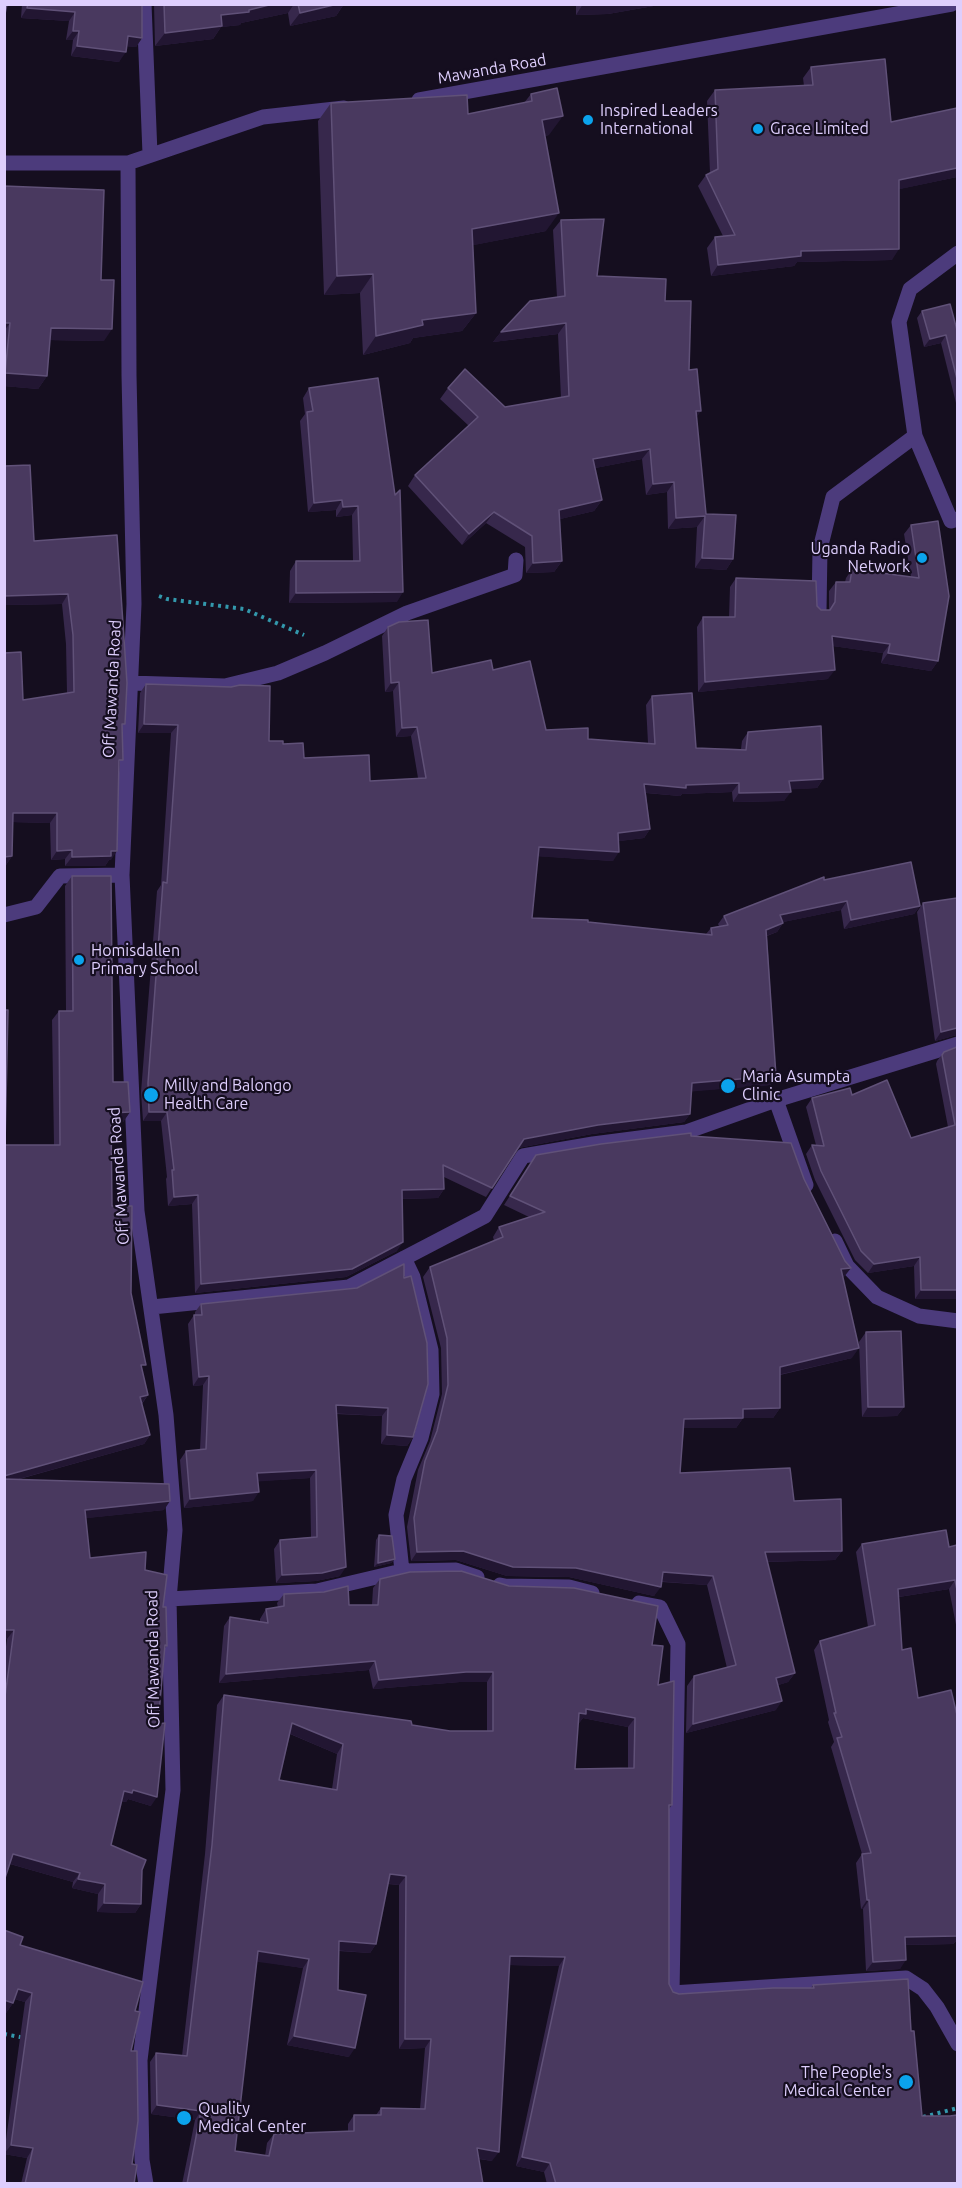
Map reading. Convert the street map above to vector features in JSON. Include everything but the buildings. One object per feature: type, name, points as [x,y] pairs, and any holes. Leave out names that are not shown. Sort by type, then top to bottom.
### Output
[{"type":"street","points":[[144,4],[150,154]]},
{"type":"street","name":"Mawanda Road","points":[[409,102],[956,5]]},
{"type":"street","points":[[4,164],[128,163],[263,117],[364,106]]},
{"type":"street","name":"Off Mawanda Road","points":[[128,163],[129,375],[134,587],[122,875],[137,1211],[166,1414],[175,1530],[169,1599],[173,1790],[140,2060],[142,2160],[146,2184]]},
{"type":"street","points":[[957,253],[910,289],[899,322],[915,436],[951,521],[957,519]]},
{"type":"street","points":[[819,611],[820,549],[833,497],[915,436]]},
{"type":"street","points":[[130,683],[225,686],[278,672],[335,648],[407,613],[515,575],[516,560]]},
{"type":"street","points":[[4,915],[36,907],[60,876],[122,875]]},
{"type":"street","points":[[152,1307],[349,1287],[485,1216],[523,1156],[686,1132],[776,1100],[957,1044]]},
{"type":"street","points":[[776,1100],[811,1194]]},
{"type":"street","points":[[826,1225],[847,1266],[878,1297],[919,1316],[957,1322]]},
{"type":"street","points":[[402,1571],[396,1515],[404,1479],[421,1438],[432,1394],[431,1350],[413,1277],[404,1258]]},
{"type":"street","points":[[169,1599],[317,1591],[402,1571],[456,1570],[506,1586],[569,1587],[617,1599],[660,1606],[678,1644],[672,1993],[906,1978],[923,1989],[937,2007],[957,2044]]},
{"type":"path","points":[[134,587],[166,599],[243,609],[335,648]]},
{"type":"path","points":[[4,2034],[27,2038]]},
{"type":"path","points":[[923,2117],[957,2108]]},
{"type":"place","name":"Inspired Leaders International","points":[[588,120]]},
{"type":"place","name":"Grace Limited","points":[[758,129]]},
{"type":"place","name":"Uganda Radio Network","points":[[922,558]]},
{"type":"place","name":"Homisdallen Primary School","points":[[79,960]]},
{"type":"place","name":"Maria Asumpta Clinic","points":[[728,1086]]},
{"type":"place","name":"Milly and Balongo Health Care","points":[[151,1095]]},
{"type":"place","name":"The People's Medical Center","points":[[906,2082]]},
{"type":"place","name":"Quality Medical Center","points":[[184,2118]]}]
